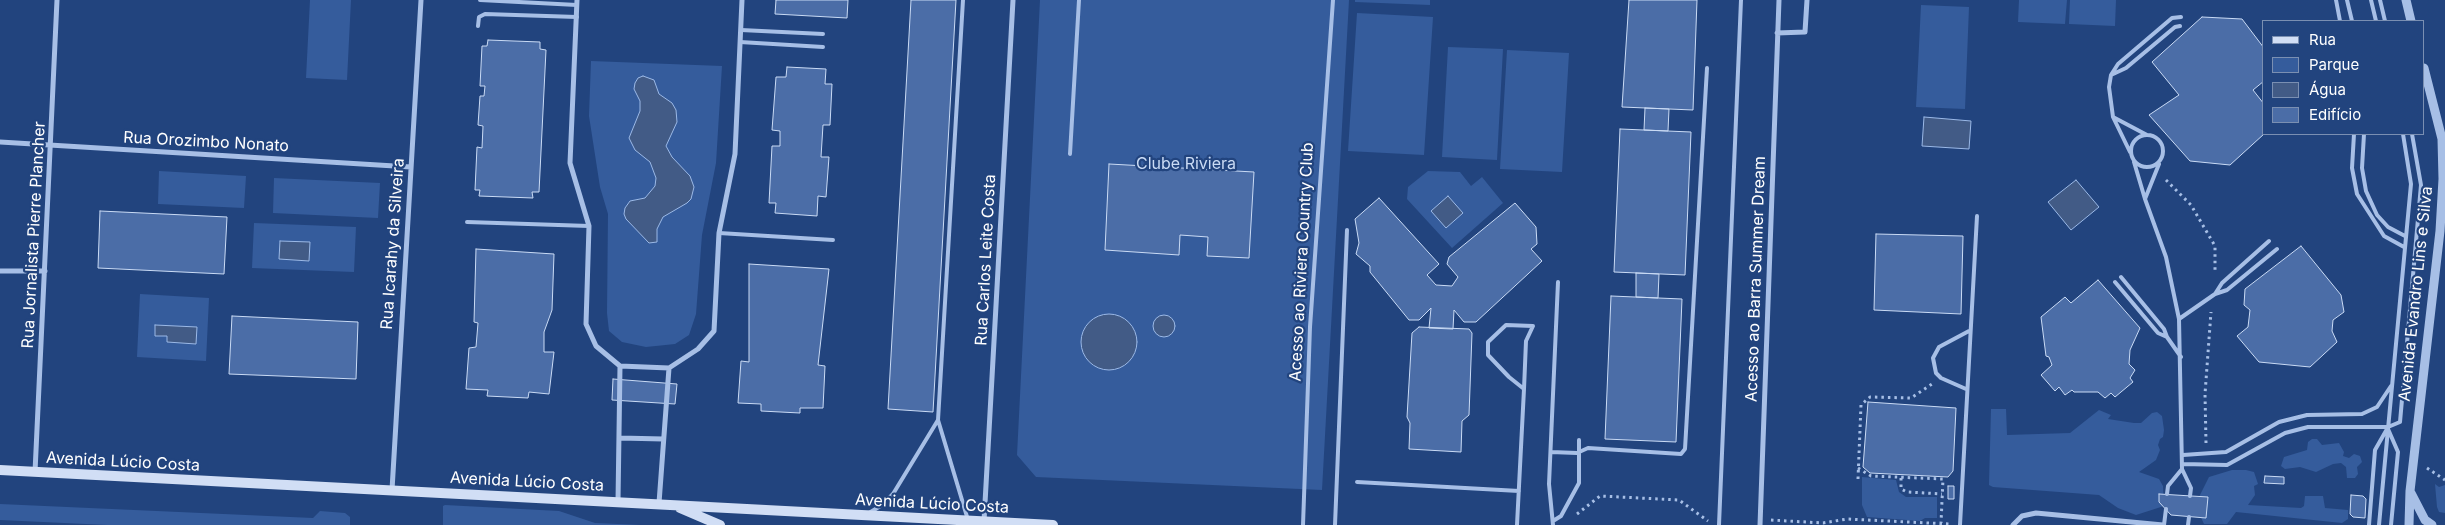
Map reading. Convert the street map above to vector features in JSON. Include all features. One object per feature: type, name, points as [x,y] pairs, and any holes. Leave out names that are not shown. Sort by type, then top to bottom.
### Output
[{"type":"main road","name":"Avenida Lúcio Costa","points":[[0,470],[1052,525]]},
{"type":"main road","points":[[664,504],[720,525]]},
{"type":"street","name":"Rua Jornalista Pierre Plancher","points":[[35,472],[57,0]]},
{"type":"street","name":"Rua Icarahy da Silveira","points":[[392,491],[421,0]]},
{"type":"street","points":[[577,3],[570,163],[590,226],[586,324],[596,346],[620,366],[669,368],[698,350],[714,331],[719,233],[735,154],[742,0]]},
{"type":"street","name":"Rua Carlos Leite Costa","points":[[984,522],[1013,0]]},
{"type":"street","name":"Acesso ao Barra Summer Dream","points":[[1760,522],[1778,0]]},
{"type":"street","points":[[1777,33],[1805,32],[1807,0]]},
{"type":"street","points":[[2406,0],[2411,20]]},
{"type":"street","name":"Avenida Evandro Lins e Silva","points":[[2409,525],[2410,491],[2440,231],[2443,179],[2442,139],[2425,72]]},
{"type":"street","name":"Rua Orozimbo Nonato","points":[[0,142],[411,167]]},
{"type":"street","points":[[0,271],[45,271]]},
{"type":"street","points":[[618,501],[620,366]]},
{"type":"street","points":[[664,504],[663,439],[669,368]]},
{"type":"street","points":[[620,438],[663,439]]},
{"type":"street","points":[[2410,491],[2425,520],[2432,525]]},
{"type":"street","points":[[2013,525],[2022,516],[2036,512],[2164,525]]},
{"type":"lane","points":[[480,0],[577,3]]},
{"type":"lane","points":[[962,0],[938,420],[968,521]]},
{"type":"lane","points":[[1070,154],[1079,0]]},
{"type":"lane","name":"Acesso ao Riviera Country Club","points":[[1303,525],[1310,327],[1333,0]]},
{"type":"lane","points":[[1719,525],[1741,0]]},
{"type":"lane","points":[[2336,0],[2340,20]]},
{"type":"lane","points":[[2347,0],[2352,20]]},
{"type":"lane","points":[[2371,0],[2376,20]]},
{"type":"lane","points":[[2380,0],[2385,20]]},
{"type":"lane","points":[[478,26],[479,17],[485,14],[577,17]]},
{"type":"lane","points":[[2167,494],[2168,486],[2182,469],[2184,455],[2179,319],[2166,257],[2134,162],[2113,117],[2109,87],[2111,74],[2118,64],[2172,18],[2181,17]]},
{"type":"lane","points":[[2111,74],[2126,68],[2175,27],[2180,26]]},
{"type":"lane","points":[[741,30],[823,34]]},
{"type":"lane","points":[[740,42],[823,47]]},
{"type":"lane","points":[[1550,452],[1577,453],[1588,448],[1681,454],[1685,449],[1707,68]]},
{"type":"lane","points":[[2113,117],[2147,135],[2158,138],[2164,148],[2164,153],[2145,199]]},
{"type":"lane","points":[[2130,152],[2137,138],[2147,135]]},
{"type":"lane","points":[[2354,135],[2352,168],[2357,194],[2384,236],[2404,247]]},
{"type":"lane","points":[[2364,135],[2362,168],[2366,191],[2377,215],[2388,227],[2405,236]]},
{"type":"lane","points":[[2379,525],[2410,184],[2403,135]]},
{"type":"lane","points":[[2183,464],[2227,465],[2285,433],[2308,427],[2388,427],[2400,422],[2420,185],[2412,135]]},
{"type":"lane","points":[[2134,162],[2149,168],[2159,163]]},
{"type":"lane","points":[[1960,524],[1969,331],[1977,216]]},
{"type":"lane","points":[[467,222],[590,226]]},
{"type":"lane","points":[[1334,525],[1347,230]]},
{"type":"lane","points":[[719,233],[833,240]]},
{"type":"lane","points":[[2215,294],[2222,282],[2269,241]]},
{"type":"lane","points":[[2179,319],[2215,294],[2227,290],[2277,250]]},
{"type":"lane","points":[[2121,277],[2164,328],[2167,337],[2181,358]]},
{"type":"lane","points":[[1553,523],[1549,501],[1550,452],[1558,282]]},
{"type":"lane","points":[[2115,282],[2158,333],[2167,337]]},
{"type":"lane","points":[[1517,525],[1524,389],[1526,341],[1533,326],[1506,325],[1488,342],[1488,355],[1524,389]]},
{"type":"lane","points":[[1966,389],[1941,378],[1933,365],[1935,351],[1939,347],[1969,331]]},
{"type":"lane","points":[[2184,455],[2226,452],[2279,422],[2307,415],[2362,414],[2377,407],[2392,384]]},
{"type":"lane","points":[[865,515],[893,494],[938,420]]},
{"type":"lane","points":[[2369,525],[2375,450],[2388,427]]},
{"type":"lane","points":[[2388,427],[2398,452],[2391,525]]},
{"type":"lane","points":[[1553,523],[1560,516],[1579,483],[1580,466],[1577,453],[1579,440]]},
{"type":"lane","points":[[2182,469],[2191,488],[2190,496]]},
{"type":"lane","points":[[1357,482],[1519,491]]},
{"type":"lane","points":[[2164,525],[2166,509]]},
{"type":"lane","points":[[2188,525],[2189,517]]},
{"type":"path","points":[[1858,479],[1860,405],[1870,397],[1911,398],[1941,378]]},
{"type":"path","points":[[2415,458],[2445,480]]},
{"type":"path","points":[[1858,468],[1871,476],[1943,479],[1941,523]]},
{"type":"path","points":[[1901,478],[1902,489],[1907,492],[1942,494]]},
{"type":"path","points":[[1560,516],[1575,515],[1600,496],[1679,500],[1712,525]]},
{"type":"path","points":[[1760,522],[1825,524],[1847,519],[1960,524]]},
{"type":"green space","points":[[310,0],[351,0],[347,80],[306,78]]},
{"type":"green space","name":"Clube Riviera","points":[[1040,0],[1349,0],[1322,490],[1036,477],[1017,455]]},
{"type":"green space","points":[[1355,0],[1430,0],[1430,5],[1355,2]]},
{"type":"green space","points":[[2019,0],[2067,0],[2065,24],[2018,22]]},
{"type":"green space","points":[[2070,0],[2116,0],[2115,26],[2069,24]]},
{"type":"green space","points":[[1921,5],[1969,7],[1965,109],[1916,107]]},
{"type":"green space","points":[[1357,13],[1433,17],[1424,155],[1348,151]]},
{"type":"green space","points":[[1448,47],[1503,49],[1497,160],[1442,157]]},
{"type":"green space","points":[[1507,50],[1569,53],[1562,172],[1500,169]]},
{"type":"green space","points":[[591,61],[722,66],[716,163],[702,235],[696,314],[689,335],[675,344],[646,347],[622,342],[609,331],[607,313],[608,214],[600,187],[589,116]]},
{"type":"green space","points":[[159,171],[246,176],[244,208],[158,204]]},
{"type":"green space","points":[[1428,171],[1460,172],[1471,186],[1482,177],[1503,203],[1452,248],[1407,199],[1408,187]]},
{"type":"green space","points":[[274,178],[380,183],[378,218],[273,213]]},
{"type":"green space","points":[[254,223],[356,227],[354,272],[252,268]]},
{"type":"green space","points":[[140,294],[209,298],[206,361],[137,357]]},
{"type":"green space","points":[[1991,409],[2006,409],[2007,435],[2070,433],[2099,410],[2111,415],[2108,419],[2134,423],[2141,423],[2152,413],[2157,412],[2162,416],[2164,430],[2163,437],[2158,445],[2160,450],[2156,460],[2139,472],[2159,479],[2163,486],[2164,506],[2136,515],[2118,508],[2099,495],[1993,487],[1989,485]]},
{"type":"green space","points":[[2312,439],[2317,439],[2322,445],[2339,443],[2344,452],[2343,456],[2349,458],[2354,454],[2360,456],[2362,462],[2357,467],[2358,474],[2355,478],[2347,478],[2346,467],[2341,463],[2333,464],[2316,472],[2300,467],[2285,469],[2281,466],[2284,457],[2307,450],[2308,442]]},
{"type":"green space","points":[[2232,470],[2254,472],[2258,484],[2254,486],[2255,495],[2248,505],[2301,508],[2304,506],[2305,496],[2323,496],[2325,508],[2348,510],[2348,519],[2342,523],[2236,512],[2227,524],[2204,524],[2197,509],[2199,497],[2209,477]]},
{"type":"green space","points":[[1862,477],[1896,480],[1899,492],[1906,497],[1937,497],[1937,518],[1925,518],[1920,521],[1867,517],[1862,505]]},
{"type":"green space","points":[[2435,484],[2439,487],[2445,485],[2445,513],[2439,512],[2437,507]]},
{"type":"green space","points":[[0,504],[313,518],[320,511],[345,513],[350,517],[350,525],[107,525],[0,520]]},
{"type":"green space","points":[[443,506],[559,511],[595,523],[641,525],[443,525]]},
{"type":"water","points":[[643,76],[654,80],[659,94],[672,103],[676,110],[677,122],[666,146],[672,157],[690,176],[694,187],[691,199],[687,203],[663,217],[657,229],[657,242],[649,243],[626,219],[624,214],[625,208],[630,201],[645,198],[655,186],[656,178],[650,162],[635,150],[629,138],[640,111],[640,101],[634,89],[635,83],[638,78]]},
{"type":"water","points":[[1924,117],[1971,121],[1969,149],[1922,146]]},
{"type":"water","points":[[2076,180],[2099,207],[2071,230],[2048,202]]},
{"type":"water","points":[[1448,196],[1463,213],[1446,228],[1431,211]]},
{"type":"water","points":[[280,241],[310,242],[309,261],[279,259]]},
{"type":"water","points":[[1109,314],[1120,316],[1129,322],[1135,331],[1137,342],[1135,353],[1129,362],[1120,368],[1109,370],[1098,368],[1089,362],[1083,353],[1081,342],[1083,331],[1089,322],[1098,316]]},
{"type":"water","points":[[1160,315],[1168,315],[1175,322],[1175,330],[1168,337],[1160,337],[1153,330],[1153,322]]},
{"type":"water","points":[[155,325],[197,327],[196,344],[167,342],[167,336],[155,336]]},
{"type":"building","points":[[776,0],[848,0],[847,18],[775,14]]},
{"type":"building","points":[[911,0],[956,0],[933,412],[888,409]]},
{"type":"building","points":[[1629,0],[1697,0],[1693,110],[1622,107]]},
{"type":"building","points":[[2202,17],[2242,19],[2262,45],[2262,83],[2253,90],[2262,101],[2263,135],[2230,165],[2190,161],[2149,115],[2179,95],[2152,62]]},
{"type":"building","points":[[488,40],[540,42],[540,49],[546,50],[539,192],[532,192],[533,198],[479,196],[480,190],[475,190],[477,147],[482,148],[483,126],[478,125],[480,96],[484,96],[485,86],[480,86],[482,46],[487,46]]},
{"type":"building","points":[[787,67],[826,69],[825,84],[832,84],[830,125],[823,125],[821,157],[829,157],[826,197],[818,196],[817,216],[775,213],[776,203],[769,203],[772,146],[780,146],[780,131],[772,130],[776,77],[786,77]]},
{"type":"building","points":[[1645,108],[1669,109],[1668,131],[1644,130]]},
{"type":"building","points":[[1620,129],[1691,132],[1685,275],[1614,272]]},
{"type":"building","points":[[1109,164],[1254,172],[1249,258],[1207,256],[1208,237],[1180,235],[1179,255],[1105,250]]},
{"type":"building","points":[[1379,198],[1439,264],[1427,275],[1436,285],[1452,286],[1458,277],[1447,264],[1449,257],[1515,203],[1536,227],[1537,244],[1531,249],[1542,261],[1476,322],[1464,322],[1454,310],[1453,329],[1429,328],[1431,308],[1419,320],[1409,320],[1370,272],[1370,266],[1356,254],[1359,243],[1355,219]]},
{"type":"building","points":[[100,211],[227,217],[224,274],[98,268]]},
{"type":"building","points":[[1876,234],[1963,236],[1961,314],[1874,310]]},
{"type":"building","points":[[2301,246],[2341,295],[2344,312],[2333,320],[2332,331],[2337,342],[2310,367],[2259,362],[2237,336],[2248,327],[2250,310],[2244,305],[2245,289]]},
{"type":"building","points":[[476,249],[554,254],[552,310],[544,332],[544,352],[554,352],[549,394],[529,392],[528,398],[487,396],[488,390],[466,389],[469,348],[476,347],[478,323],[474,322]]},
{"type":"building","points":[[749,264],[829,269],[818,365],[825,366],[823,408],[800,408],[800,413],[761,411],[761,404],[738,403],[741,361],[749,362]]},
{"type":"building","points":[[1636,273],[1659,274],[1658,298],[1636,297]]},
{"type":"building","points":[[2098,280],[2140,328],[2130,350],[2129,364],[2135,370],[2130,378],[2133,382],[2115,397],[2111,393],[2105,398],[2098,392],[2074,392],[2072,390],[2065,395],[2059,387],[2055,391],[2041,375],[2052,365],[2049,357],[2046,356],[2041,317],[2065,297],[2071,303]]},
{"type":"building","points":[[1611,296],[1682,299],[1676,442],[1605,439]]},
{"type":"building","points":[[232,316],[358,322],[356,379],[229,374]]},
{"type":"building","points":[[1419,327],[1469,329],[1472,333],[1469,415],[1462,421],[1461,452],[1409,449],[1410,423],[1407,417],[1412,333]]},
{"type":"building","points":[[613,379],[677,384],[675,404],[612,400]]},
{"type":"building","points":[[1868,402],[1956,408],[1953,471],[1948,477],[1870,473],[1863,467]]},
{"type":"building","points":[[2265,476],[2284,477],[2284,484],[2264,483]]},
{"type":"building","points":[[1948,486],[1954,486],[1954,499],[1948,499]]},
{"type":"building","points":[[2159,494],[2208,497],[2206,518],[2171,515],[2159,502]]},
{"type":"building","points":[[2351,495],[2363,496],[2366,499],[2365,518],[2353,517],[2350,514]]}]
